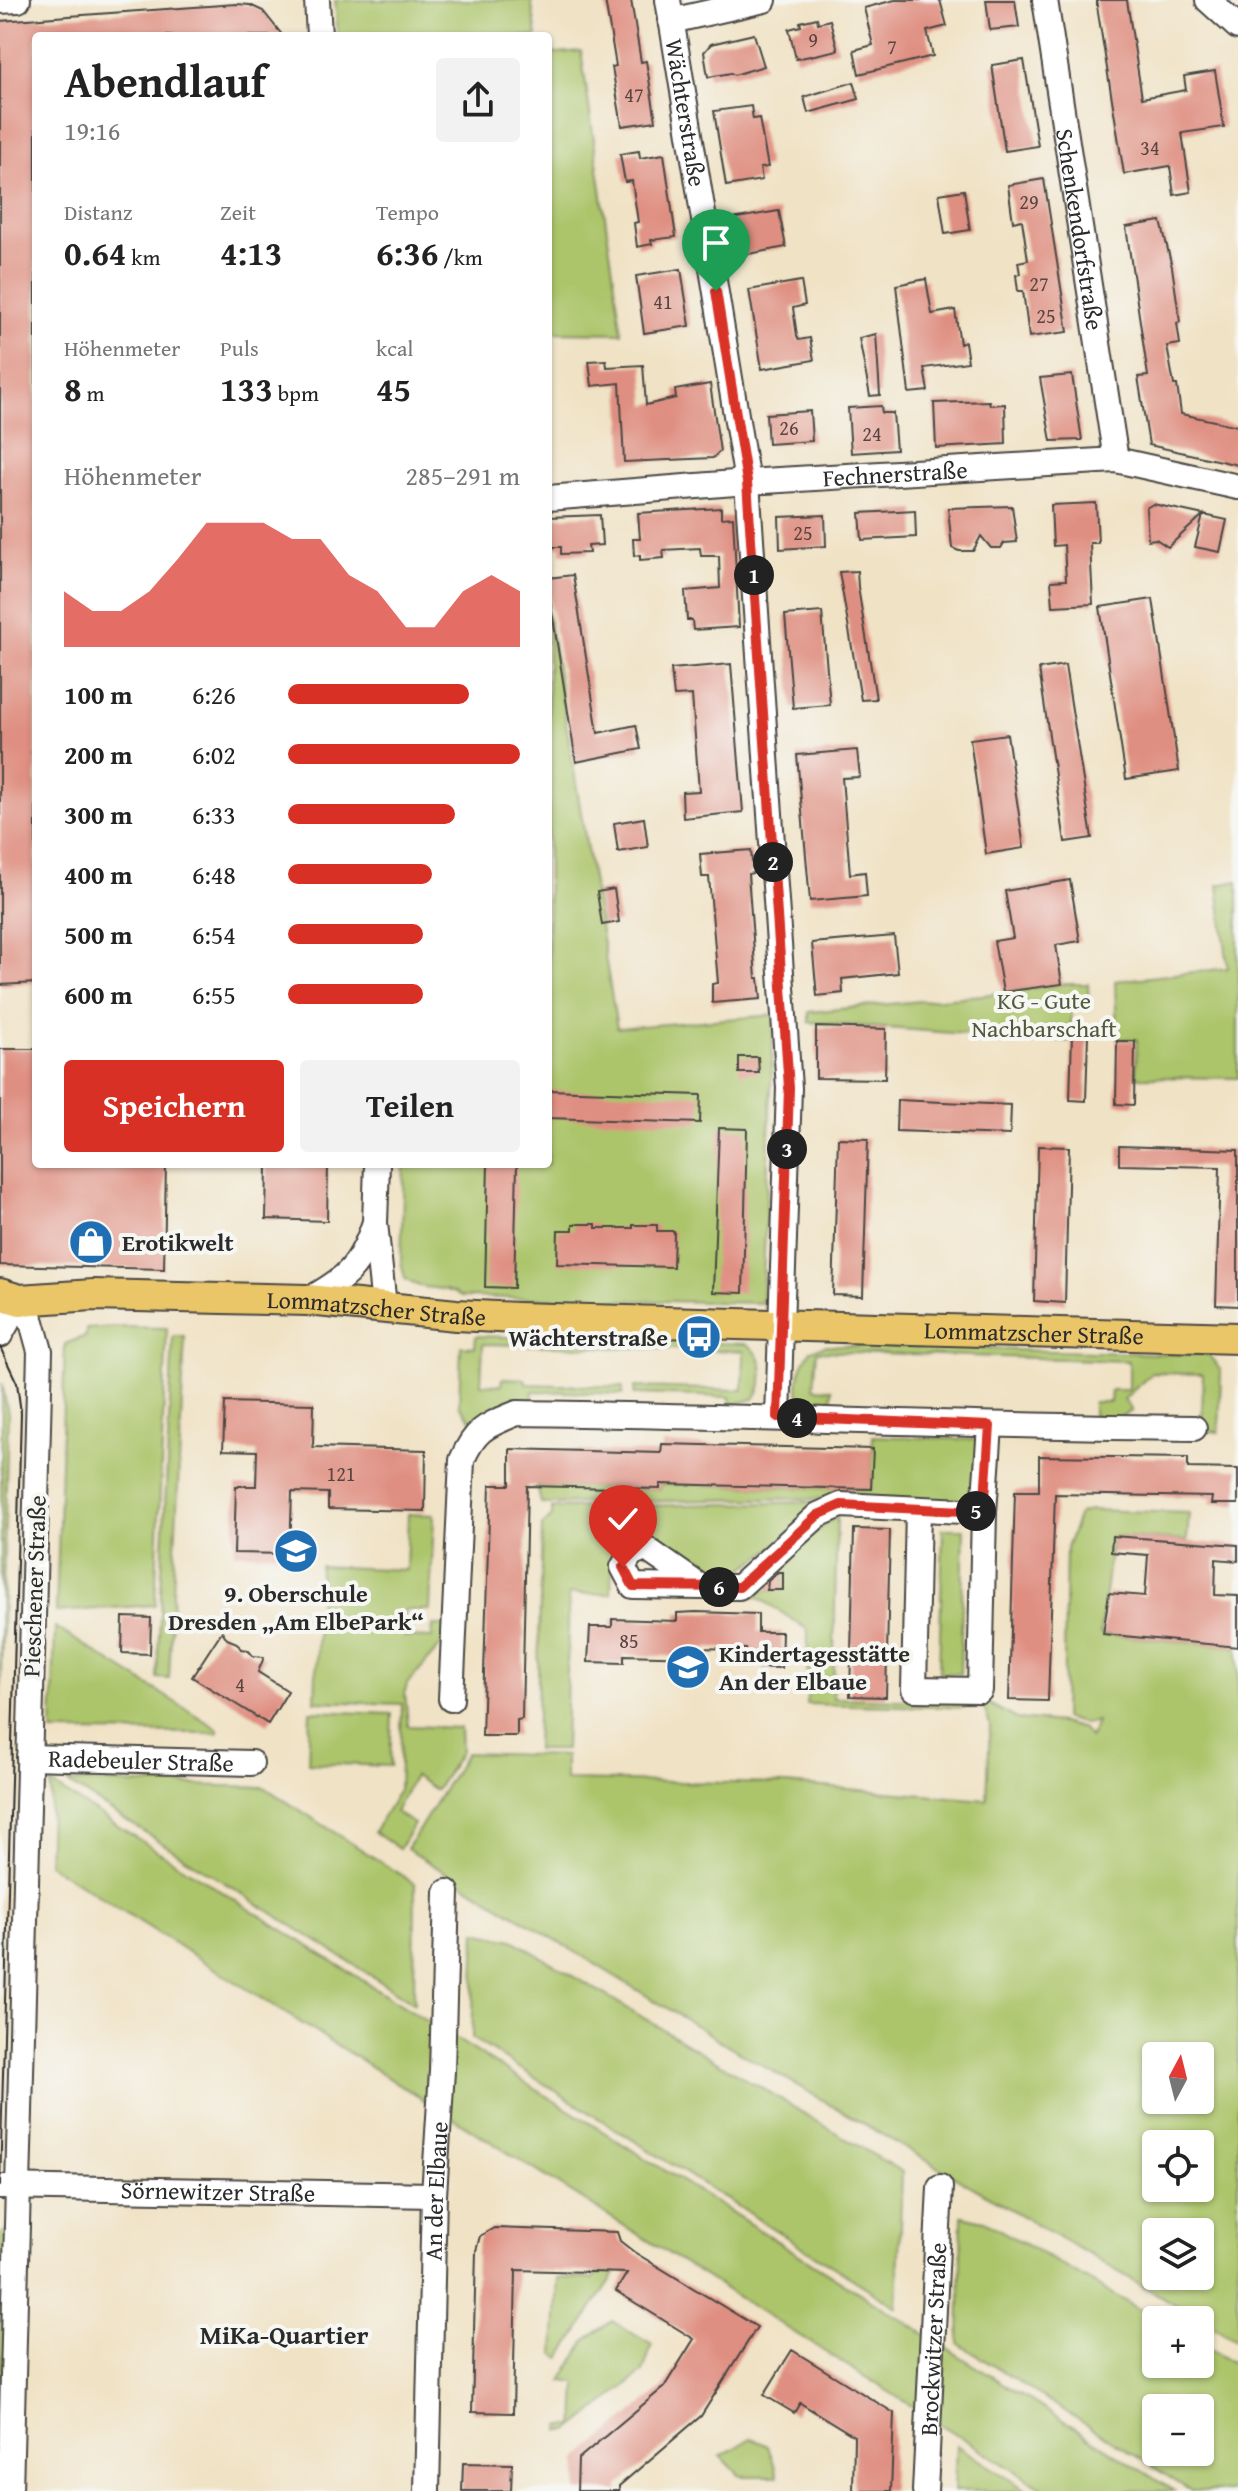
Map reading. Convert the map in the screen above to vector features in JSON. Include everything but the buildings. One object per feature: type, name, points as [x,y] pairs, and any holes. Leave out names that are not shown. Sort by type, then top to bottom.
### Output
[{"type":"main road","name":"Lommatzscher Straße","points":[[7,1303],[93,1295],[308,1300],[471,1316],[1238,1338]]},
{"type":"street","points":[[0,1],[18,0]]},
{"type":"street","points":[[317,0],[319,32]]},
{"type":"street","points":[[670,10],[764,0]]},
{"type":"street","name":"Schenkendorfstraße","points":[[1045,0],[1116,460]]},
{"type":"street","points":[[1208,0],[1238,27]]},
{"type":"street","name":"Wächterstraße","points":[[670,10],[747,482],[789,1088],[782,1325]]},
{"type":"street","name":"Fechnerstraße","points":[[552,498],[747,482],[1116,460],[1238,487]]},
{"type":"street","points":[[377,1168],[375,1223],[384,1306]]},
{"type":"street","points":[[308,1300],[335,1285],[358,1264],[375,1223]]},
{"type":"street","points":[[0,1335],[7,1303]]},
{"type":"street","name":"Pieschener Straße","points":[[7,1303],[32,1322],[40,1351],[29,1757],[9,2187],[10,2491]]},
{"type":"street","points":[[778,1417],[782,1325]]},
{"type":"street","points":[[451,1699],[462,1460],[473,1436],[517,1413],[778,1417],[990,1426],[1194,1428]]},
{"type":"street","points":[[918,1509],[914,1689],[980,1690],[984,1512],[990,1426]]},
{"type":"street","points":[[701,1587],[739,1587],[818,1515],[841,1505],[984,1512]]},
{"type":"street","name":"Radebeuler Straße","points":[[29,1757],[251,1763]]},
{"type":"street","name":"An der Elbaue","points":[[427,2491],[434,2195],[442,2071],[447,1892]]},
{"type":"street","name":"Sörnewitzer Straße","points":[[9,2187],[434,2195]]},
{"type":"street","name":"Brockwitzer Straße","points":[[925,2491],[940,2187]]},
{"type":"green space","points":[[335,0],[531,0],[536,32],[338,32]]},
{"type":"green space","points":[[581,51],[622,333],[552,332],[552,54]]},
{"type":"green space","points":[[552,639],[617,1028],[774,1015],[762,1303],[461,1297],[405,1279],[401,1261],[404,1168],[552,1168]]},
{"type":"green space","name":"KG - Gute Nachbarschaft","points":[[1238,881],[1238,1078],[1136,1077],[1137,1039],[1117,1039],[1115,981],[1228,968],[1218,885]]},
{"type":"green space","name":"KG - Gute Nachbarschaft","points":[[1062,984],[1088,984],[1089,1010],[1072,1007],[1070,1042],[809,1022],[809,1012]]},
{"type":"green space","points":[[167,1328],[155,1605],[56,1612],[65,1344],[86,1336],[86,1329]]},
{"type":"green space","points":[[173,1336],[185,1336],[169,1679],[157,1678]]},
{"type":"green space","points":[[476,1336],[747,1344],[758,1355],[763,1377],[754,1399],[731,1405],[730,1397],[634,1394],[635,1387],[743,1390],[744,1351],[483,1344],[481,1384],[502,1385],[503,1378],[525,1379],[526,1384],[623,1387],[623,1394],[533,1391],[532,1404],[476,1426],[459,1405],[461,1346],[475,1347]]},
{"type":"green space","points":[[826,1345],[1209,1355],[1221,1371],[1219,1432],[1202,1431],[1203,1374],[1152,1373],[1124,1399],[1132,1411],[1116,1419],[1093,1416],[1093,1402],[1110,1402],[1111,1390],[1129,1390],[1129,1361],[817,1351],[814,1388],[832,1389],[831,1406],[810,1404],[799,1396],[800,1372],[811,1350]]},
{"type":"green space","points":[[2,1383],[8,1414],[0,1704]]},
{"type":"green space","points":[[873,1436],[979,1440],[978,1498],[969,1505],[864,1499],[548,1504],[541,1503],[537,1486],[660,1489],[660,1484],[871,1489]]},
{"type":"green space","points":[[835,1503],[732,1577],[695,1577],[639,1537],[613,1547],[611,1594],[569,1594],[565,1750],[536,1750],[542,1526],[552,1516],[552,1508]]},
{"type":"green space","points":[[1090,1510],[1189,1513],[1187,1541],[1112,1536],[1100,1634],[1238,1647],[1238,2341],[1214,2327],[1214,2306],[1178,2306],[1150,2290],[1214,2290],[1214,2218],[1142,2218],[1142,2285],[724,2043],[407,1849],[466,1753],[565,1756],[565,1780],[785,1784],[987,1800],[990,1725],[984,1708],[807,1704],[808,1630],[754,1597],[754,1593],[783,1589],[783,1573],[768,1572],[770,1566],[837,1516],[833,1698],[987,1703],[1017,1719],[1061,1723],[1083,1729],[1090,1738],[1097,1721],[1084,1724],[1063,1718],[1066,1548],[1079,1514]]},
{"type":"green space","points":[[408,1514],[434,1515],[430,1610],[405,1610],[404,1637],[432,1638],[433,1626],[445,1626],[445,1641],[407,1684],[408,1726],[460,1728],[461,1751],[436,1790],[414,1776],[395,1812],[414,1824],[399,1849],[374,1832],[399,1790],[402,1704],[315,1701],[320,1566],[406,1570]]},
{"type":"green space","points":[[943,1529],[964,1529],[960,1674],[939,1673]]},
{"type":"green space","points":[[55,1627],[218,1729],[218,1733],[52,1732]]},
{"type":"green space","points":[[310,1711],[392,1714],[390,1766],[308,1763]]},
{"type":"green space","points":[[66,1782],[264,1787],[415,1884],[414,2003]]},
{"type":"green space","points":[[51,1784],[1174,2491],[1047,2491],[48,1864]]},
{"type":"green space","points":[[476,1932],[513,1940],[902,2172],[897,2307],[472,2038]]},
{"type":"green space","points":[[962,2216],[984,2221],[1142,2311],[1142,2378],[1214,2378],[1214,2352],[1238,2366],[1238,2491],[1191,2491],[1152,2466],[1214,2466],[1214,2394],[1142,2394],[1142,2460],[959,2344]]},
{"type":"green space","points":[[11,2232],[0,2491],[0,2234]]},
{"type":"green space","points":[[605,2265],[616,2272],[561,2358],[554,2354],[558,2278],[593,2279]]},
{"type":"green space","points":[[612,2321],[652,2345],[643,2372],[570,2431],[560,2431],[560,2426],[575,2426],[577,2383],[562,2381],[586,2340]]},
{"type":"green space","points":[[751,2438],[768,2446],[778,2476],[740,2476],[721,2456]]},
{"type":"green space","points":[[956,2445],[1028,2491],[954,2491]]},
{"type":"tram line","points":[[0,1347],[17,1383],[21,1413],[0,2185]]},
{"type":"place","name":"Erotikwelt","points":[[91,1242]]},
{"type":"place","name":"Wächterstraße","points":[[699,1337]]},
{"type":"place","name":"9. Oberschule Dresden „Am ElbePark“","points":[[296,1551]]},
{"type":"place","name":"Kindertagesstätte An der Elbaue","points":[[688,1667]]},
{"type":"district","name":"MiKa-Quartier","points":[[284,2334]]},
{"type":"route","points":[[623,1567],[633,1586],[739,1587],[818,1515],[841,1505],[984,1512],[990,1426],[778,1417],[789,1088],[747,482],[716,291]]}]
